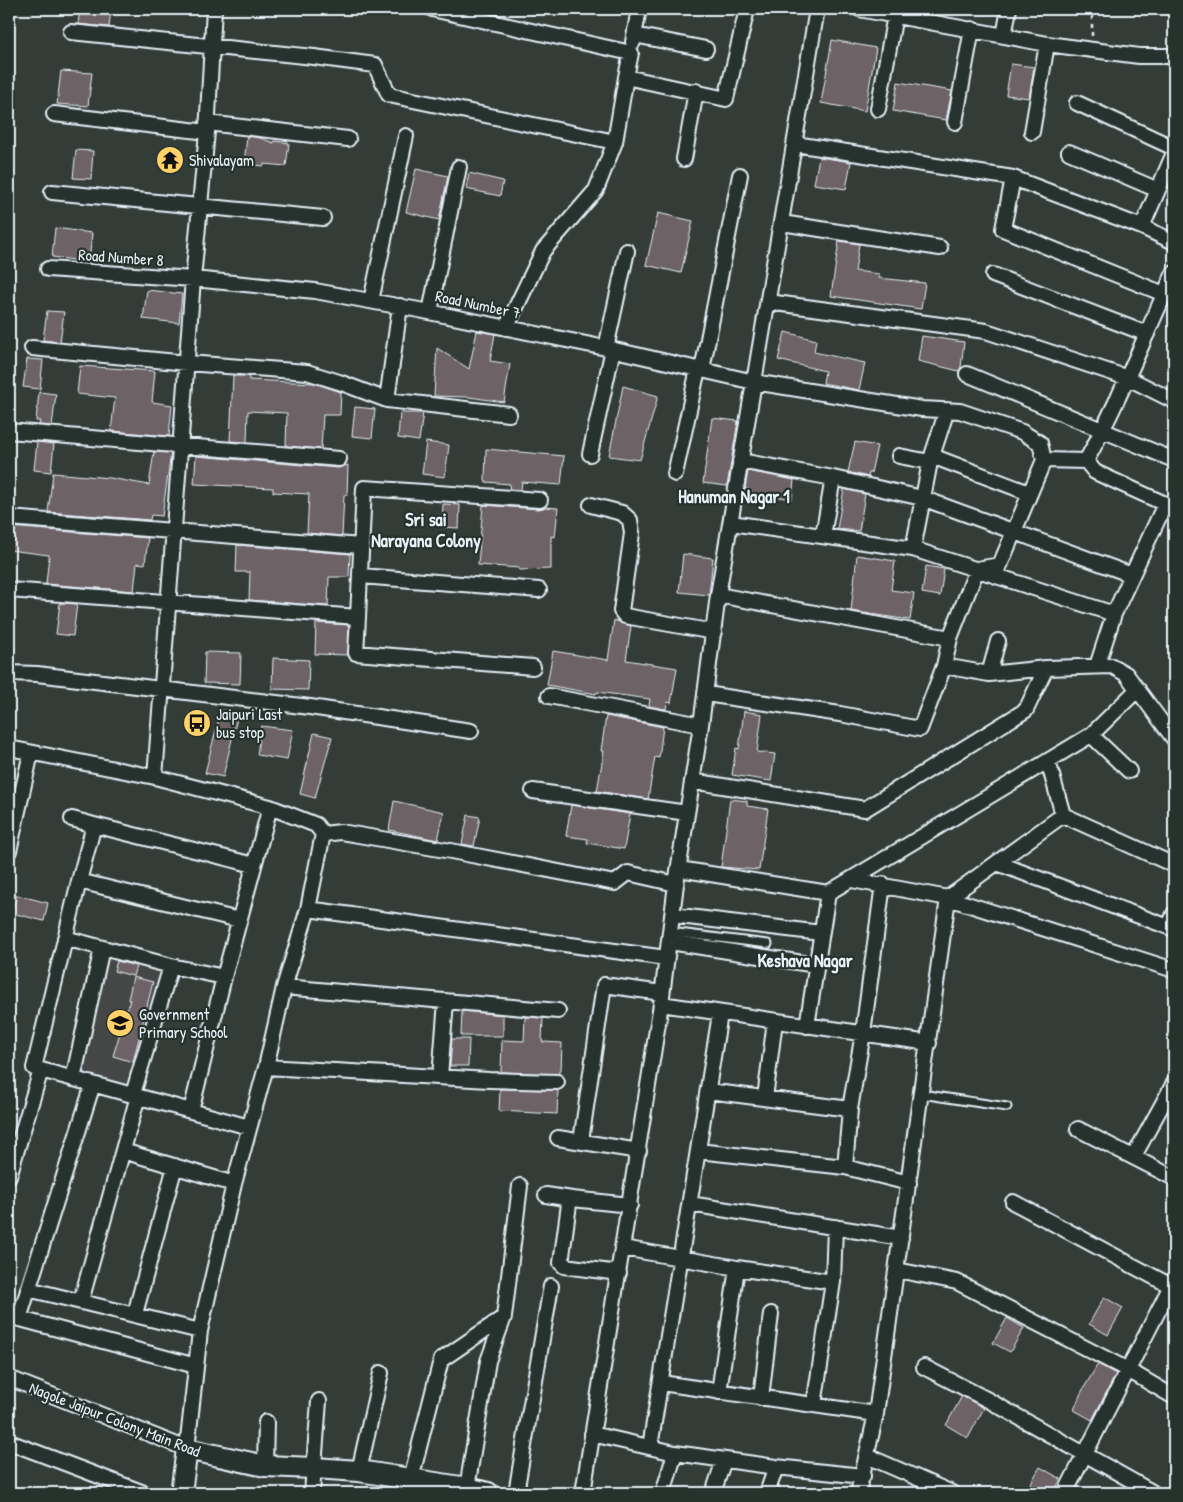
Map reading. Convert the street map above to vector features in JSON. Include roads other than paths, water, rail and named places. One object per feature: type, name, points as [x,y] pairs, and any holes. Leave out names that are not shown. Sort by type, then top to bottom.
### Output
[{"type":"street","points":[[156,777],[193,279],[207,128],[214,9]]},
{"type":"street","points":[[432,9],[631,53]]},
{"type":"street","points":[[506,328],[542,251],[596,190],[615,142],[639,9]]},
{"type":"street","points":[[626,77],[726,99],[747,9]]},
{"type":"street","points":[[583,1493],[662,999],[676,884],[706,694],[718,595],[817,9]]},
{"type":"street","points":[[860,9],[1047,44],[1139,56],[1174,56]]},
{"type":"street","points":[[1004,36],[1009,9]]},
{"type":"street","points":[[878,109],[895,15]]},
{"type":"street","points":[[955,122],[972,29]]},
{"type":"street","points":[[71,32],[375,65],[389,95],[615,142]]},
{"type":"street","points":[[634,35],[706,49]]},
{"type":"street","points":[[1032,132],[1047,44]]},
{"type":"street","points":[[684,159],[696,91]]},
{"type":"street","points":[[1077,103],[1174,148]]},
{"type":"street","points":[[54,114],[348,139]]},
{"type":"street","points":[[371,301],[406,136]]},
{"type":"street","points":[[795,144],[1013,178],[1142,227],[1174,242]]},
{"type":"street","points":[[1069,152],[1158,190]]},
{"type":"street","points":[[1142,227],[1174,153]]},
{"type":"street","points":[[430,312],[459,167]]},
{"type":"street","points":[[675,474],[700,369],[740,175]]},
{"type":"street","points":[[1013,178],[1003,230],[1164,294]]},
{"type":"street","points":[[52,192],[323,218]]},
{"type":"street","points":[[782,223],[940,248]]},
{"type":"street","points":[[590,454],[627,251]]},
{"type":"street","name":"Road Number 8","points":[[48,269],[193,279]]},
{"type":"street","points":[[1086,461],[1128,378],[1174,272]]},
{"type":"street","points":[[993,275],[1147,334]]},
{"type":"street","name":"Road Number 7","points":[[193,279],[314,291],[400,306],[610,348],[754,382],[922,409],[960,411],[1022,432],[1040,443],[1044,460]]},
{"type":"street","points":[[768,302],[986,331],[1128,378],[1174,401]]},
{"type":"street","points":[[387,400],[400,306]]},
{"type":"street","points":[[32,348],[307,372],[387,400],[509,414]]},
{"type":"street","points":[[967,374],[1174,460]]},
{"type":"street","points":[[913,549],[931,459],[947,410]]},
{"type":"street","points":[[9,431],[339,459]]},
{"type":"street","points":[[899,456],[931,459],[1029,493]]},
{"type":"street","points":[[977,569],[1000,565],[1044,460],[1086,461],[1095,472],[1170,506],[1132,575],[1114,614],[1097,666]]},
{"type":"street","points":[[740,461],[833,478],[922,498],[1132,575]]},
{"type":"street","points":[[823,536],[833,478]]},
{"type":"street","points":[[533,667],[356,653],[361,576],[360,546],[364,488],[540,500]]},
{"type":"street","points":[[591,505],[622,513],[630,520],[632,533],[621,611],[625,616],[714,632]]},
{"type":"street","points":[[9,518],[360,546]]},
{"type":"street","points":[[731,523],[913,549],[1114,614]]},
{"type":"street","points":[[706,694],[840,714],[920,729],[944,666],[950,638],[977,569]]},
{"type":"street","points":[[361,576],[539,590]]},
{"type":"street","points":[[9,590],[169,604],[358,617]]},
{"type":"street","points":[[718,595],[950,638]]},
{"type":"street","points":[[989,674],[998,641]]},
{"type":"street","points":[[944,666],[989,674],[1046,668],[1112,666],[1126,674],[1174,739]]},
{"type":"street","points":[[692,781],[865,809],[1026,710],[1046,668]]},
{"type":"street","points":[[9,673],[37,674],[162,688],[310,707],[471,731]]},
{"type":"street","points":[[679,869],[828,893],[1091,735],[1138,689]]},
{"type":"street","points":[[549,696],[701,724]]},
{"type":"street","points":[[1091,735],[1129,771]]},
{"type":"street","points":[[9,748],[156,777],[270,807],[316,825],[323,834],[308,909],[284,987],[266,1066],[234,1184],[200,1331],[181,1493]]},
{"type":"street","points":[[10,843],[31,753]]},
{"type":"street","points":[[1048,761],[1063,815]]},
{"type":"street","points":[[533,792],[687,813]]},
{"type":"street","points":[[191,1111],[224,977],[270,807]]},
{"type":"street","points":[[858,1493],[876,1414],[948,898],[1063,815]]},
{"type":"street","points":[[1063,815],[1174,865]]},
{"type":"street","points":[[72,819],[254,865]]},
{"type":"street","points":[[94,825],[34,1068],[249,1127]]},
{"type":"street","points":[[323,834],[350,833],[614,883],[628,873],[676,884]]},
{"type":"street","points":[[997,863],[1172,923]]},
{"type":"street","points":[[79,880],[239,920]]},
{"type":"street","points":[[852,880],[883,884],[948,898],[1174,970]]},
{"type":"street","points":[[845,1167],[850,1109],[863,1033],[883,884]]},
{"type":"street","points":[[807,1026],[828,893]]},
{"type":"street","points":[[308,909],[666,958]]},
{"type":"street","points":[[672,915],[821,933]]},
{"type":"street","points":[[670,937],[816,965]]},
{"type":"street","points":[[66,938],[171,966],[224,977]]},
{"type":"street","points":[[73,1079],[102,948]]},
{"type":"street","points":[[81,1301],[123,1151],[171,966]]},
{"type":"street","points":[[582,1141],[604,985],[720,1014],[929,1043]]},
{"type":"street","points":[[284,987],[558,1011]]},
{"type":"street","points":[[440,1077],[446,1001]]},
{"type":"street","points":[[650,1447],[720,1014]]},
{"type":"street","points":[[765,1098],[775,1021]]},
{"type":"street","points":[[266,1066],[557,1082]]},
{"type":"street","points":[[9,1176],[41,1070]]},
{"type":"street","points":[[1134,1156],[1174,1083]]},
{"type":"street","points":[[93,1084],[28,1289],[14,1318],[196,1366]]},
{"type":"street","points":[[708,1091],[850,1109]]},
{"type":"street","points":[[1078,1129],[1174,1178]]},
{"type":"street","points":[[558,1138],[639,1151]]},
{"type":"street","points":[[123,1151],[234,1184]]},
{"type":"street","points":[[698,1151],[845,1167],[909,1183]]},
{"type":"street","points":[[136,1314],[175,1166]]},
{"type":"street","points":[[467,1488],[488,1361],[504,1317],[520,1186]]},
{"type":"street","points":[[546,1195],[630,1205]]},
{"type":"street","points":[[572,1199],[568,1204],[561,1263],[564,1266],[619,1273]]},
{"type":"street","points":[[1013,1202],[1173,1283],[1065,1493]]},
{"type":"street","points":[[690,1204],[901,1238]]},
{"type":"street","points":[[814,1405],[832,1282],[835,1227]]},
{"type":"street","points":[[623,1248],[736,1268],[832,1282]]},
{"type":"street","points":[[718,1392],[736,1268]]},
{"type":"street","points":[[897,1270],[957,1282],[1128,1370],[1174,1397]]},
{"type":"street","points":[[516,1493],[551,1286]]},
{"type":"street","points":[[28,1289],[200,1331]]},
{"type":"street","points":[[761,1398],[771,1314]]},
{"type":"street","points":[[411,1479],[441,1360],[504,1317]]},
{"type":"street","points":[[924,1368],[988,1400],[1152,1492]]},
{"type":"street","points":[[358,1471],[381,1373]]},
{"type":"street","name":"Nagole Jaipur Colony Main Road","points":[[9,1378],[187,1449],[265,1466],[358,1471],[488,1493]]},
{"type":"street","points":[[661,1383],[876,1414]]},
{"type":"street","points":[[312,1493],[319,1401]]},
{"type":"street","points":[[265,1466],[266,1422]]},
{"type":"street","points":[[592,1434],[675,1453],[776,1467],[863,1476]]},
{"type":"street","points":[[9,1442],[144,1493]]},
{"type":"street","points":[[663,1493],[675,1453]]},
{"type":"street","points":[[867,1456],[952,1493]]},
{"type":"street","points":[[713,1493],[724,1460]]},
{"type":"street","points":[[767,1493],[776,1467]]},
{"type":"lane","points":[[670,937],[768,944]]},
{"type":"lane","points":[[921,1094],[1007,1107]]},
{"type":"place","name":"Shivalayam","points":[[170,160]]},
{"type":"place","name":"Jaipuri Last bus stop","points":[[197,723]]},
{"type":"place","name":"Government Primary School","points":[[120,1023]]},
{"type":"district","name":"Hanuman Nagar 1","points":[[734,496]]},
{"type":"district","name":"Sri sai Narayana Colony","points":[[426,529]]},
{"type":"district","name":"Keshava Nagar","points":[[805,960]]}]
